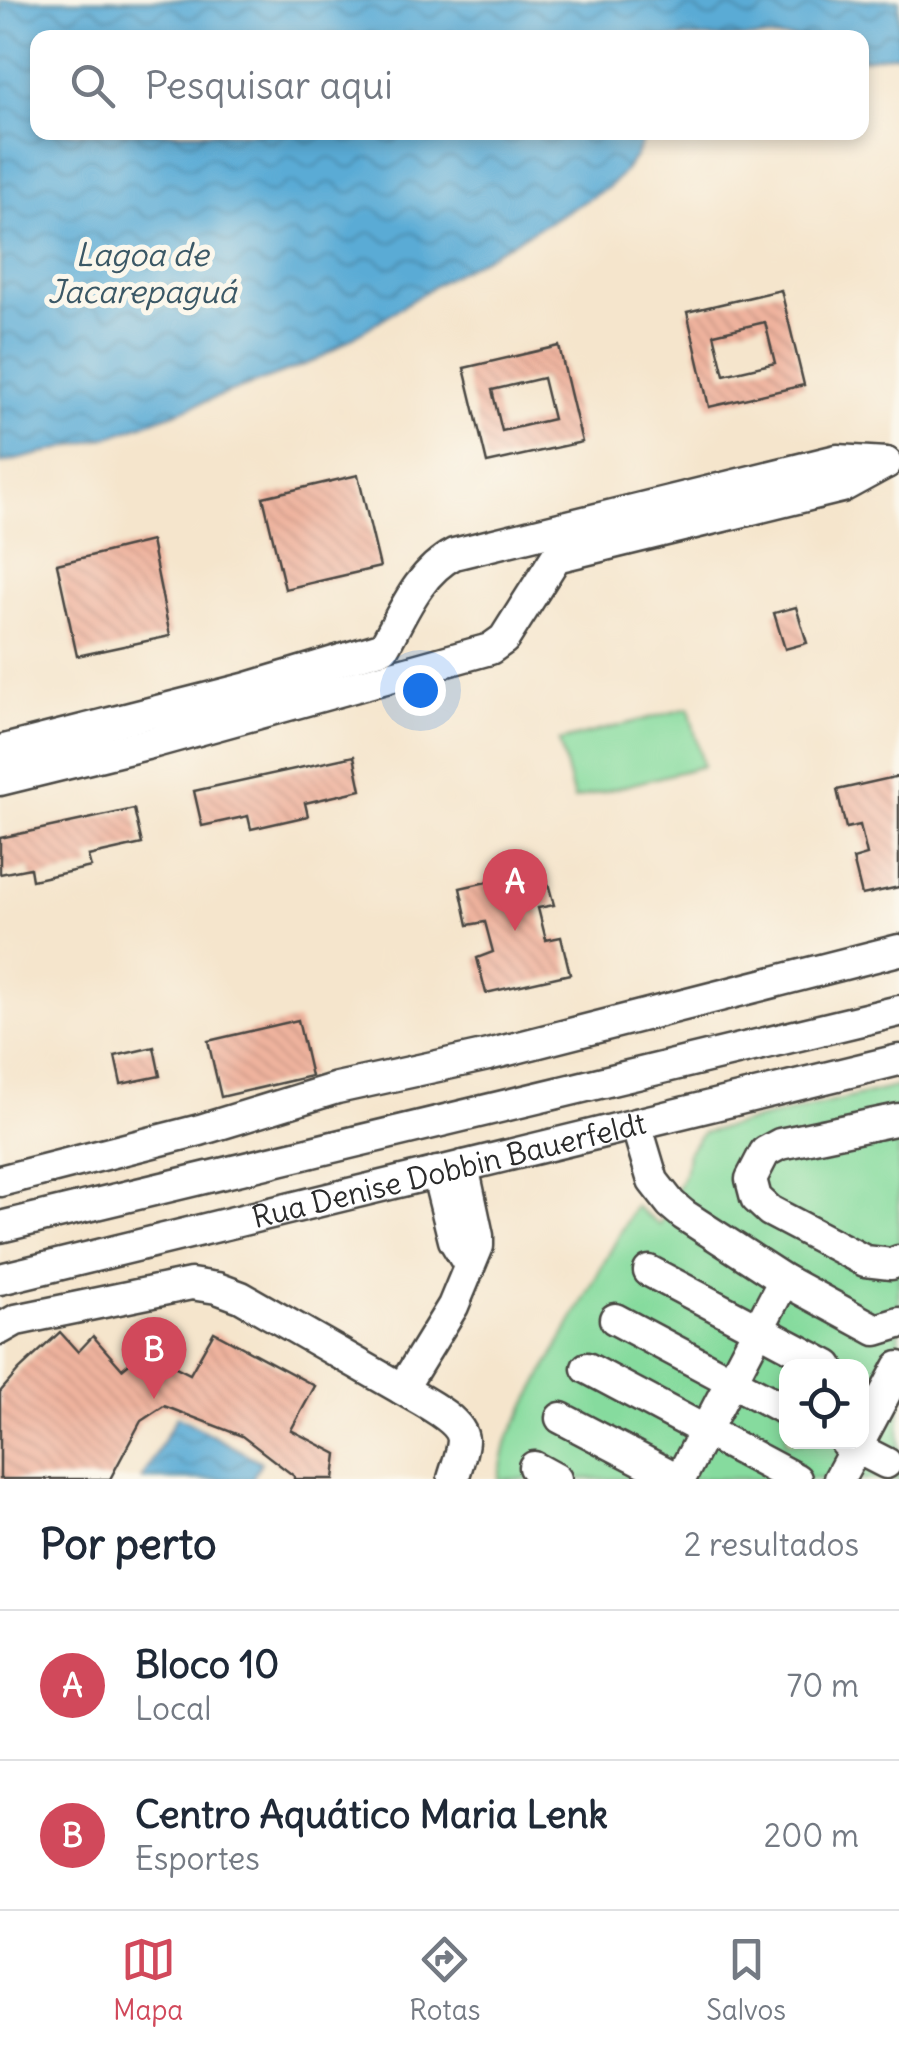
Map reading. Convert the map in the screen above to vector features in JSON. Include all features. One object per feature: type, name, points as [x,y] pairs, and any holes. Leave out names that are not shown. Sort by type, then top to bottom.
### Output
[{"type":"street","points":[[12,762],[244,689],[391,660],[490,650],[504,639],[551,545],[837,460],[886,463],[842,487],[551,545],[454,554],[436,563],[424,577],[391,660]]},
{"type":"street","points":[[0,1181],[200,1130],[338,1088],[488,1055],[899,950]]},
{"type":"street","name":"Rua Denise Dobbin Bauerfeldt","points":[[0,1227],[899,1010]]},
{"type":"street","name":"Rua Denise Dobbin Bauerfeldt","points":[[0,1278],[899,1060]]},
{"type":"street","points":[[899,1119],[780,1144],[765,1152],[752,1179],[756,1198],[770,1211],[864,1261],[899,1261]]},
{"type":"street","points":[[636,1124],[653,1180],[684,1216],[784,1280],[891,1331]]},
{"type":"street","points":[[402,1389],[453,1306],[469,1265],[454,1240],[450,1169]]},
{"type":"street","points":[[649,1271],[814,1359]]},
{"type":"street","points":[[561,1418],[679,1479],[784,1280]]},
{"type":"street","points":[[0,1329],[16,1320],[190,1284],[217,1288],[450,1418],[460,1429],[463,1440],[453,1479]]},
{"type":"street","points":[[615,1318],[779,1406]]},
{"type":"street","points":[[881,1395],[899,1367]]},
{"type":"street","points":[[587,1368],[796,1479]]},
{"type":"street","points":[[839,1479],[852,1449]]},
{"type":"street","points":[[865,1449],[886,1463]]},
{"type":"green space","points":[[689,708],[703,766],[574,799],[559,741]]},
{"type":"green space","points":[[899,1086],[899,1479],[498,1479],[507,1440],[635,1206],[660,1225],[686,1169],[688,1152],[702,1133]]},
{"type":"water","name":"Lagoa de Jacarepaguá","points":[[0,0],[899,0],[899,54],[869,58],[869,30],[30,30],[30,140],[643,140],[636,155],[609,187],[442,281],[317,360],[112,436],[0,464]]},
{"type":"water","points":[[177,1416],[261,1462],[252,1479],[142,1479]]},
{"type":"building","points":[[781,290],[804,385],[709,407],[687,312]],"holes":[[[765,322],[775,363],[724,375],[714,334]]]},
{"type":"building","points":[[559,346],[582,442],[487,463],[464,368]],"holes":[[[543,378],[553,419],[502,431],[492,390]]]},
{"type":"building","points":[[358,475],[380,567],[285,589],[263,497]]},
{"type":"building","points":[[151,541],[170,636],[77,656],[57,564]]},
{"type":"building","points":[[796,607],[807,643],[785,649],[774,613]]},
{"type":"building","points":[[354,756],[361,790],[305,803],[308,816],[251,829],[248,816],[202,826],[194,791]]},
{"type":"building","points":[[899,776],[899,887],[862,895],[853,859],[867,855],[860,825],[846,828],[837,790]]},
{"type":"building","points":[[134,809],[142,844],[88,856],[91,867],[32,880],[30,868],[0,874],[0,838]]},
{"type":"building","points":[[544,869],[554,905],[538,908],[546,940],[561,937],[570,974],[486,993],[477,958],[493,952],[485,922],[468,925],[460,888]]},
{"type":"building","points":[[298,1020],[311,1076],[221,1097],[208,1041]]},
{"type":"building","points":[[154,1047],[160,1076],[121,1084],[115,1056]]},
{"type":"building","points":[[60,1332],[78,1352],[93,1336],[122,1369],[144,1351],[190,1374],[214,1332],[315,1386],[291,1430],[337,1454],[334,1479],[294,1479],[242,1436],[164,1406],[141,1421],[110,1479],[0,1479],[0,1392]]},
{"type":"place","name":"Bloco 10","points":[[515,931]]},
{"type":"place","name":"Centro Aquático Maria Lenk","points":[[154,1399]]}]
